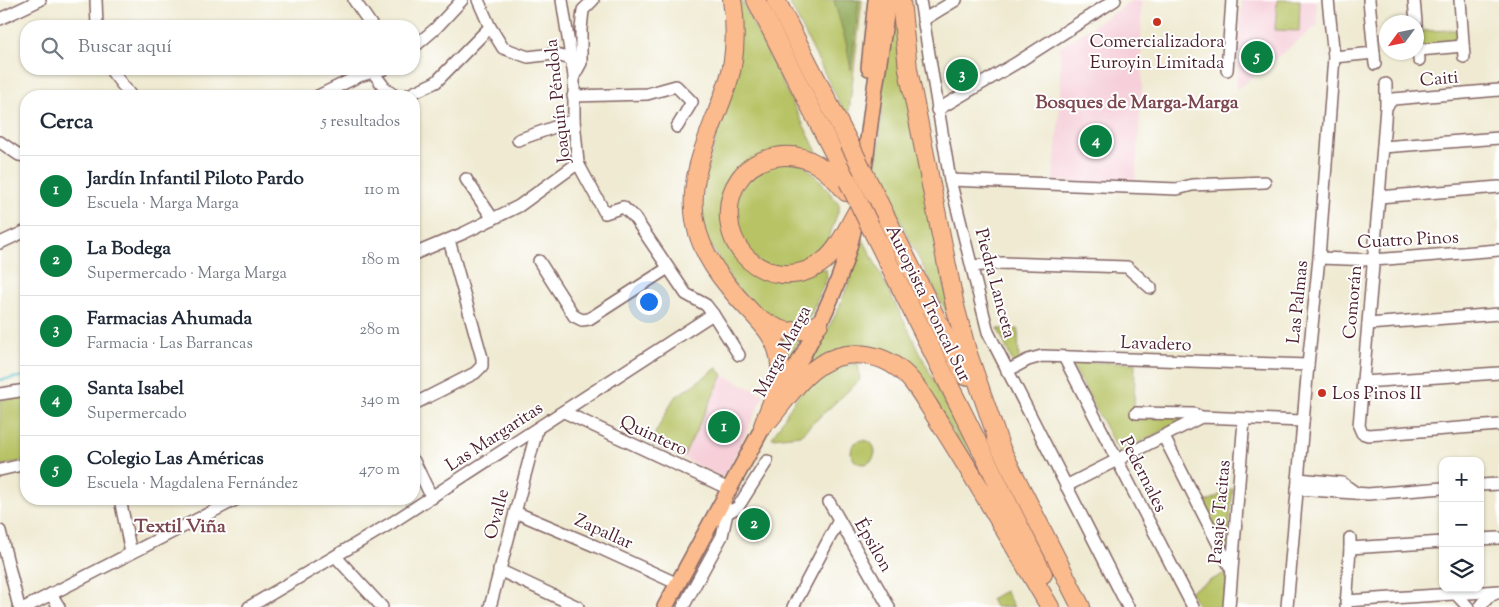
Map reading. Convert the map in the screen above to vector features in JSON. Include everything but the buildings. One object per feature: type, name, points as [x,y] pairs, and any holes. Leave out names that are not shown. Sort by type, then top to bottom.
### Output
[{"type":"highway","points":[[732,0],[735,43],[730,77],[699,163],[694,187],[694,211],[702,243],[712,263],[729,288],[757,317],[774,340],[779,354],[780,368],[763,426]]},
{"type":"highway","name":"Autopista Troncal Sur","points":[[756,0],[847,187],[870,226],[1059,607]]},
{"type":"highway","points":[[901,0],[908,68],[955,306],[966,351],[1001,449]]},
{"type":"highway","name":"Autopista Troncal Sur","points":[[779,3],[1081,607]]},
{"type":"highway","points":[[847,187],[825,169],[809,160],[791,156],[773,157],[765,160],[756,164],[742,175],[733,191],[728,208],[731,235],[740,250],[753,263],[768,271],[795,273],[812,268],[827,259],[836,248],[858,210]]},
{"type":"highway","points":[[757,317],[780,331],[799,332],[819,324]]},
{"type":"highway","points":[[763,426],[806,376],[829,360],[847,355],[866,354],[891,363],[906,374],[958,451],[1050,607]]},
{"type":"main road","name":"Marga Marga","points":[[870,122],[869,70],[876,0]]},
{"type":"main road","name":"Marga Marga","points":[[665,607],[727,501],[763,426],[819,324],[845,262],[858,210],[866,163],[870,122],[888,0]]},
{"type":"street","points":[[0,19],[40,0]]},
{"type":"street","points":[[96,0],[97,20]]},
{"type":"street","points":[[354,0],[368,20]]},
{"type":"street","points":[[478,0],[503,48],[528,57],[553,54],[571,59]]},
{"type":"street","name":"Joaquín Péndola","points":[[562,0],[574,76],[574,120],[578,163],[605,212],[623,207],[634,217],[686,294],[706,305],[713,314]]},
{"type":"street","points":[[574,76],[581,63],[583,10],[592,0]]},
{"type":"street","name":"Piedra Lanceta","points":[[920,0],[950,180],[988,332],[1128,607]]},
{"type":"street","points":[[923,20],[956,0]]},
{"type":"street","points":[[937,110],[994,76],[1109,0]]},
{"type":"street","points":[[1066,29],[1115,0]]},
{"type":"street","points":[[1228,70],[1232,0]]},
{"type":"street","name":"Las Palmas","points":[[1287,607],[1319,258],[1334,56],[1328,0]]},
{"type":"street","points":[[1334,56],[1374,58],[1369,0]]},
{"type":"street","points":[[1414,0],[1415,15]]},
{"type":"street","points":[[1424,55],[1464,52],[1460,0]]},
{"type":"street","points":[[420,42],[435,29],[455,3]]},
{"type":"street","points":[[419,90],[436,82],[490,26]]},
{"type":"street","points":[[115,75],[126,90]]},
{"type":"street","points":[[330,90],[361,75]]},
{"type":"street","points":[[380,75],[384,87],[388,90]]},
{"type":"street","name":"Comorán","points":[[1386,84],[1383,147],[1359,426],[1362,433],[1368,435],[1499,425]]},
{"type":"street","points":[[573,96],[647,94],[676,86],[692,102],[676,127]]},
{"type":"street","name":"Caiti","points":[[1386,107],[1393,99],[1499,90]]},
{"type":"street","points":[[518,140],[574,120]]},
{"type":"street","points":[[1383,147],[1499,138]]},
{"type":"street","points":[[0,142],[20,155]]},
{"type":"street","points":[[420,252],[449,240],[519,206],[578,163]]},
{"type":"street","points":[[466,179],[493,219]]},
{"type":"street","points":[[950,180],[1177,189],[1192,186],[1265,182]]},
{"type":"street","points":[[1379,197],[1499,187]]},
{"type":"street","points":[[0,243],[20,234]]},
{"type":"street","points":[[420,401],[475,373],[482,366],[482,358],[449,240]]},
{"type":"street","name":"Cuatro Pinos","points":[[1319,258],[1374,260],[1499,250]]},
{"type":"street","points":[[539,261],[574,316],[586,321],[668,268]]},
{"type":"street","points":[[972,266],[1003,263],[1127,267],[1151,288]]},
{"type":"street","points":[[713,314],[739,355]]},
{"type":"street","name":"Las Margaritas","points":[[250,607],[432,498],[713,314]]},
{"type":"street","points":[[1368,324],[1499,314]]},
{"type":"street","name":"Lavadero","points":[[1007,371],[1028,360],[1042,356],[1308,365]]},
{"type":"street","name":"Pedernales","points":[[1064,357],[1193,607]]},
{"type":"street","points":[[1363,382],[1499,373]]},
{"type":"street","points":[[0,394],[20,391]]},
{"type":"street","name":"Quintero","points":[[564,412],[727,501]]},
{"type":"street","points":[[1136,413],[1194,414],[1201,417],[1303,422]]},
{"type":"street","points":[[1066,486],[1201,417]]},
{"type":"street","name":"Pasaje Tacitas","points":[[1229,607],[1244,420]]},
{"type":"street","name":"Ovalle","points":[[490,607],[537,430]]},
{"type":"street","points":[[1164,437],[1232,570]]},
{"type":"street","name":"Marga Marga","points":[[727,501],[738,507],[767,460]]},
{"type":"street","points":[[0,470],[20,465]]},
{"type":"street","points":[[420,473],[432,498]]},
{"type":"street","points":[[1297,484],[1368,494],[1439,488]]},
{"type":"street","points":[[1484,485],[1499,484]]},
{"type":"street","points":[[683,607],[722,536],[727,501]]},
{"type":"street","name":"Épsilon","points":[[829,502],[889,607]]},
{"type":"street","points":[[121,505],[131,553]]},
{"type":"street","points":[[26,607],[225,505]]},
{"type":"street","name":"Zapallar","points":[[515,512],[678,584]]},
{"type":"street","points":[[793,607],[839,520]]},
{"type":"street","points":[[0,531],[19,607]]},
{"type":"street","points":[[1484,539],[1499,538]]},
{"type":"street","points":[[1439,542],[1350,543],[1346,604],[1455,593],[1499,592]]},
{"type":"street","points":[[336,557],[382,607]]},
{"type":"street","points":[[499,570],[578,607]]},
{"type":"street","points":[[1480,607],[1489,596],[1499,592]]},
{"type":"street","points":[[1455,593],[1468,607]]},
{"type":"street","points":[[51,594],[59,607]]},
{"type":"shaded area","points":[[1133,0],[1141,0],[1142,89],[1135,185],[1053,181],[1060,102],[1060,47]]},
{"type":"shaded area","points":[[1242,0],[1316,0],[1318,25],[1236,90]]},
{"type":"shaded area","points":[[723,375],[764,395],[724,478],[683,458]]},
{"type":"green space","points":[[736,0],[741,0],[821,160],[781,149],[728,187],[747,266],[826,269],[827,277],[810,317],[797,324],[787,325],[763,314],[734,285],[705,235],[702,208],[706,174],[733,79]]},
{"type":"green space","points":[[788,0],[862,0],[848,120]]},
{"type":"green space","points":[[834,0],[859,0],[851,70],[846,42]]},
{"type":"green space","points":[[894,0],[951,321],[875,167],[880,141],[882,95]]},
{"type":"green space","points":[[1277,0],[1300,0],[1299,31],[1275,30]]},
{"type":"green space","points":[[1458,30],[1460,47],[1424,50],[1424,31]]},
{"type":"green space","points":[[775,160],[803,164],[820,180],[840,206],[828,240],[820,253],[805,267],[765,269],[735,235],[738,189],[753,170]]},
{"type":"green space","points":[[862,237],[976,465],[973,467],[925,384],[914,370],[899,358],[813,363],[811,361],[839,308],[853,271]]},
{"type":"green space","points":[[998,329],[1018,329],[1019,362],[1014,365]]},
{"type":"green space","points":[[775,334],[801,338],[785,364]]},
{"type":"green space","points":[[1071,362],[1135,363],[1134,416],[1189,417],[1119,453]]},
{"type":"green space","points":[[858,363],[860,380],[800,435],[772,438],[793,403],[813,380],[830,370]]},
{"type":"green space","points":[[717,368],[723,375],[683,458],[650,443],[674,398]]},
{"type":"green space","points":[[20,397],[20,461],[0,466],[0,400]]},
{"type":"green space","points":[[863,440],[872,443],[875,452],[872,461],[863,464],[854,461],[851,452],[854,443]]},
{"type":"green space","points":[[1233,488],[1227,553],[1202,504]]},
{"type":"green space","points":[[1227,572],[1225,607],[1199,607],[1190,591]]},
{"type":"green space","points":[[1005,591],[1014,607],[995,607],[991,599]]},
{"type":"waterway","points":[[0,380],[20,377]]},
{"type":"place","name":"Comercializadora Euroyin Limitada","points":[[1157,22]]},
{"type":"place","name":"Colegio Las Américas","points":[[1257,57]]},
{"type":"place","name":"Farmacias Ahumada","points":[[962,75]]},
{"type":"place","name":"Santa Isabel","points":[[1096,141]]},
{"type":"place","name":"Los Pinos II","points":[[1322,393]]},
{"type":"place","name":"Jardín Infantil Piloto Pardo","points":[[724,427]]},
{"type":"place","name":"La Bodega","points":[[754,524]]},
{"type":"district","name":"Bosques de Marga-Marga","points":[[1137,101]]},
{"type":"district","name":"Textil Viña","points":[[180,525]]}]
